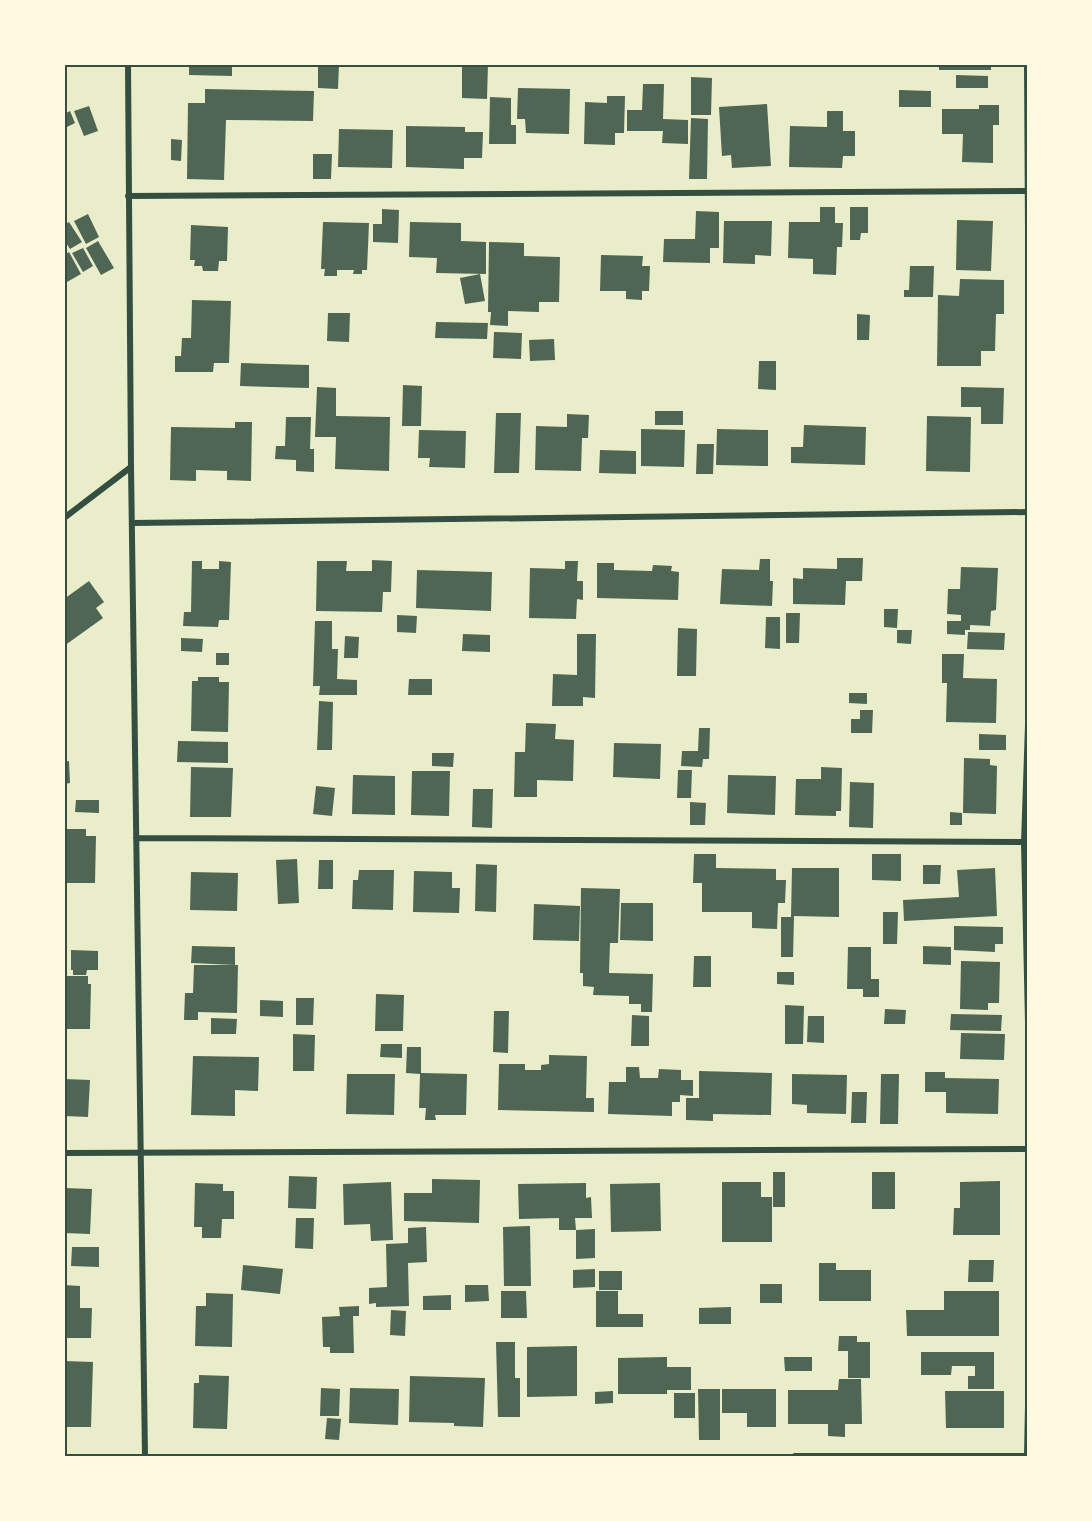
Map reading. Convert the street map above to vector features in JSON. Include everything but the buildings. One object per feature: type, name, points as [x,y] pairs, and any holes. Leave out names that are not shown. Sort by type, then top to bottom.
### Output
[{"type":"street","points":[[128,64],[144,1456]]},
{"type":"street","points":[[1027,64],[1028,228]]},
{"type":"street","points":[[128,196],[1027,191]]},
{"type":"street","points":[[64,518],[131,467]]},
{"type":"street","points":[[132,523],[1028,512]]},
{"type":"street","points":[[1028,725],[1026,843],[1028,1022]]},
{"type":"street","points":[[136,838],[1026,843]]},
{"type":"street","points":[[64,1153],[1028,1149]]},
{"type":"street","points":[[795,1456],[1027,1456],[1028,1405]]}]
